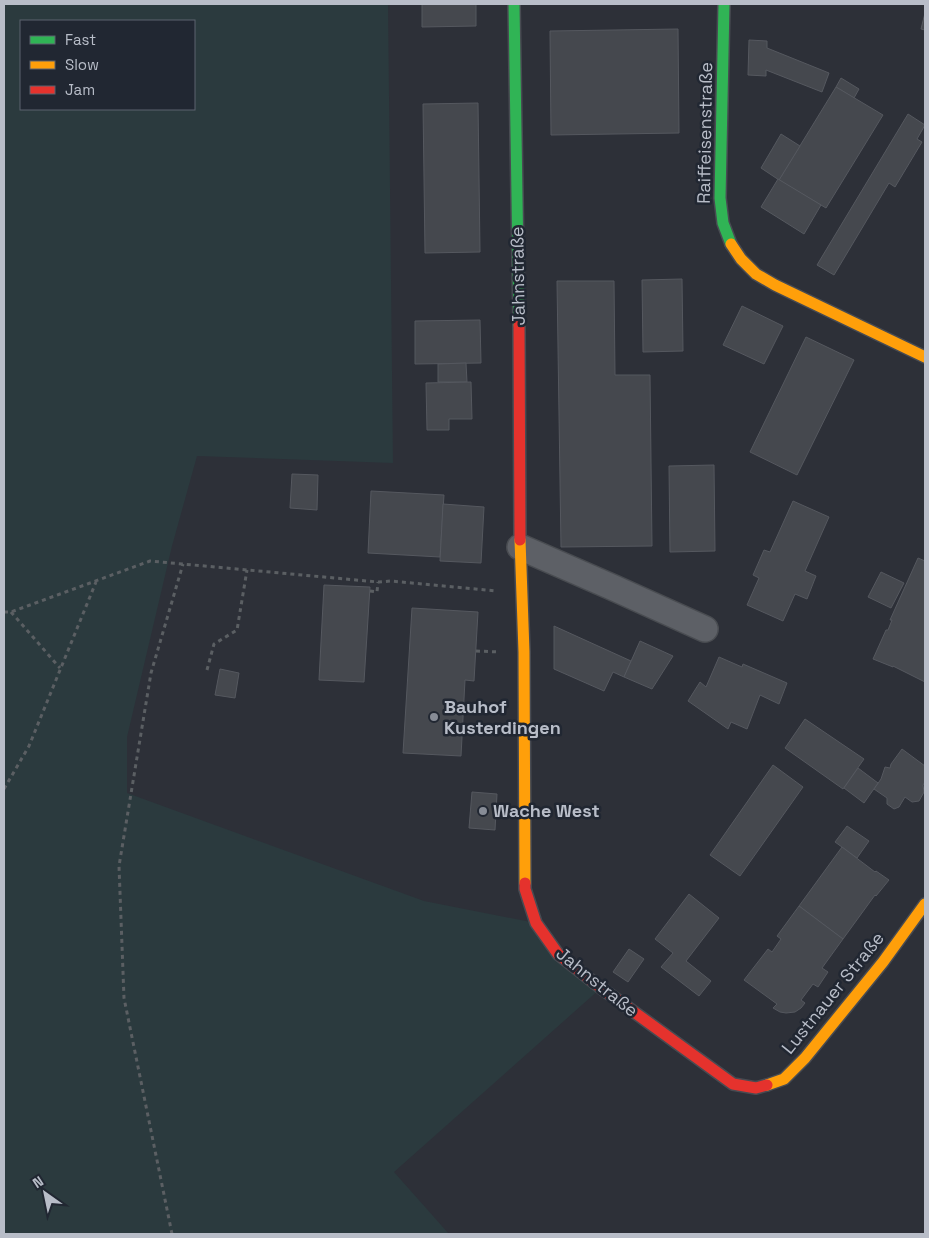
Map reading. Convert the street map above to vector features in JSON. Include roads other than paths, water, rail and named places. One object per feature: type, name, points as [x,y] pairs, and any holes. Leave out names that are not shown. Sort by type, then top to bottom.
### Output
[{"type":"street","name":"Jahnstraße","points":[[514,4],[520,547],[524,661],[525,889],[536,923],[558,954],[601,988],[733,1084],[756,1088]]},
{"type":"street","name":"Raiffeisenstraße","points":[[724,4],[720,198],[722,224],[730,243],[741,259],[756,274],[925,357]]},
{"type":"street","points":[[520,547],[705,629]]},
{"type":"street","name":"Lustnauer Straße","points":[[756,1088],[784,1079],[805,1058],[924,909]]},
{"type":"place","name":"Bauhof Kusterdingen","points":[[434,717]]},
{"type":"place","name":"Wache West","points":[[483,811]]}]
